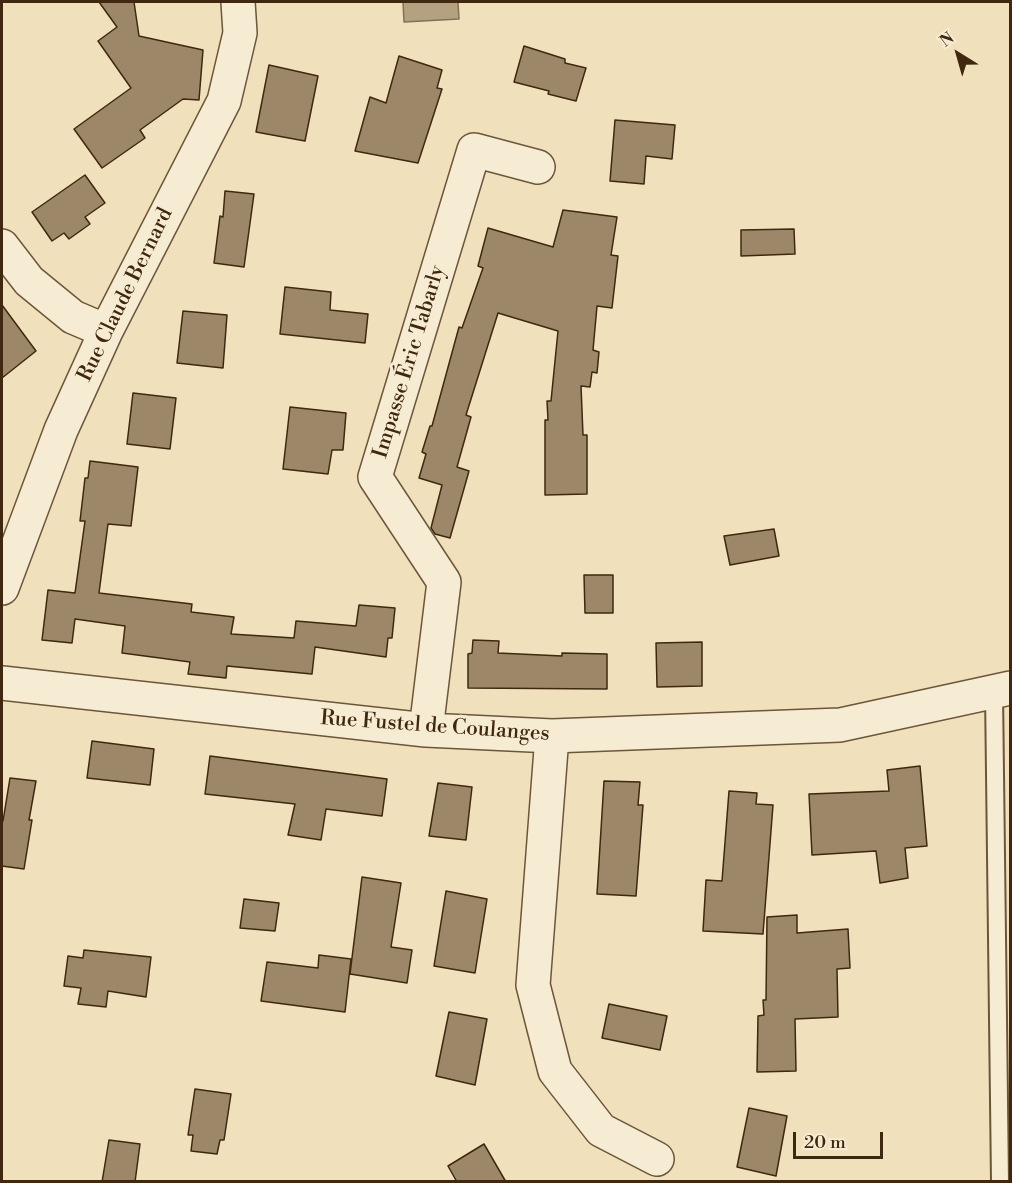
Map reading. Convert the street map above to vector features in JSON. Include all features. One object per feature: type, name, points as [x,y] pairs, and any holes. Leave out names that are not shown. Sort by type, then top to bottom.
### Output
[{"type":"street","name":"Rue Claude Bernard","points":[[2,588],[61,430],[106,331],[224,101],[240,33],[238,2]]},
{"type":"street","name":"Impasse Éric Tabarly","points":[[426,730],[444,582],[375,477],[474,150],[538,167]]},
{"type":"street","points":[[2,246],[29,281],[73,317],[106,331]]},
{"type":"street","name":"Rue Fustel de Coulanges","points":[[2,683],[426,730],[552,736],[840,725],[1002,690]]},
{"type":"street","points":[[552,736],[533,985],[555,1071],[601,1130],[657,1159]]},
{"type":"lane","points":[[1000,1182],[1002,690]]},
{"type":"shaded area","points":[[403,2],[458,2],[459,19],[404,22]]},
{"type":"building","points":[[99,2],[134,2],[139,36],[203,50],[199,100],[183,99],[140,130],[145,138],[102,168],[74,129],[131,88],[98,41],[117,27]]},
{"type":"building","points":[[524,46],[565,59],[565,63],[586,68],[576,101],[514,82]]},
{"type":"building","points":[[399,56],[442,70],[437,88],[442,89],[418,163],[355,151],[370,97],[386,103]]},
{"type":"building","points":[[269,65],[318,76],[305,141],[256,132]]},
{"type":"building","points":[[615,120],[675,125],[672,159],[646,156],[644,184],[610,181]]},
{"type":"building","points":[[85,175],[105,203],[85,217],[90,224],[69,239],[64,233],[52,241],[32,212]]},
{"type":"building","points":[[225,191],[254,194],[244,267],[214,263],[220,216],[223,217]]},
{"type":"building","points":[[563,210],[617,217],[611,255],[618,256],[612,308],[597,306],[593,350],[599,352],[597,373],[592,372],[590,387],[581,386],[583,435],[587,435],[587,494],[545,495],[545,420],[548,420],[547,401],[551,401],[558,331],[498,313],[466,415],[471,417],[457,467],[469,471],[450,538],[435,534],[431,528],[442,485],[419,478],[426,454],[422,452],[430,426],[432,426],[459,327],[462,328],[483,268],[478,266],[488,228],[553,247]]},
{"type":"building","points":[[794,229],[795,254],[741,256],[741,230]]},
{"type":"building","points":[[285,287],[331,292],[330,310],[368,314],[365,343],[280,334]]},
{"type":"building","points":[[2,305],[36,351],[2,378]]},
{"type":"building","points":[[183,311],[227,315],[223,368],[177,363]]},
{"type":"building","points":[[133,393],[176,398],[170,449],[127,444]]},
{"type":"building","points":[[290,407],[346,413],[343,450],[332,450],[328,474],[283,469]]},
{"type":"building","points":[[90,461],[138,467],[131,526],[108,524],[99,593],[192,604],[191,612],[234,617],[231,634],[294,638],[296,621],[356,626],[359,605],[395,608],[392,638],[388,638],[386,657],[315,647],[312,674],[227,666],[226,678],[188,674],[190,662],[122,653],[125,626],[75,619],[72,643],[42,640],[48,590],[75,593],[85,521],[80,521],[85,478],[88,478]]},
{"type":"building","points":[[774,529],[779,556],[730,565],[724,536]]},
{"type":"building","points":[[584,575],[613,575],[613,613],[585,613]]},
{"type":"building","points":[[473,640],[499,641],[498,653],[562,656],[562,653],[607,654],[607,689],[468,688],[468,654],[472,653]]},
{"type":"building","points":[[702,642],[702,686],[657,687],[656,643]]},
{"type":"building","points":[[92,741],[154,749],[150,785],[87,778]]},
{"type":"building","points":[[210,756],[387,779],[382,816],[326,809],[321,840],[288,835],[295,804],[205,794]]},
{"type":"building","points":[[920,766],[927,846],[905,848],[908,878],[880,883],[876,851],[812,855],[809,794],[889,791],[887,770]]},
{"type":"building","points":[[10,778],[36,781],[24,869],[2,866],[2,821]]},
{"type":"building","points":[[604,781],[640,782],[638,805],[643,805],[636,896],[597,894]]},
{"type":"building","points":[[438,783],[472,787],[466,840],[429,836]]},
{"type":"building","points":[[729,791],[757,793],[756,804],[773,805],[763,934],[703,931],[706,880],[722,881]]},
{"type":"building","points":[[362,877],[401,883],[391,947],[412,950],[407,983],[350,974]]},
{"type":"building","points":[[446,891],[487,899],[475,973],[434,966]]},
{"type":"building","points":[[244,899],[279,903],[275,931],[240,928]]},
{"type":"building","points":[[797,915],[797,933],[848,929],[850,968],[837,969],[838,1017],[795,1019],[796,1071],[757,1072],[758,1016],[764,1015],[763,1000],[766,1000],[767,917]]},
{"type":"building","points":[[84,950],[151,957],[146,997],[108,991],[106,1007],[78,1004],[81,988],[64,986],[68,956],[83,958]]},
{"type":"building","points":[[319,955],[351,959],[345,1012],[261,1001],[267,962],[318,968]]},
{"type":"building","points":[[609,1004],[667,1016],[660,1050],[602,1038]]},
{"type":"building","points":[[449,1012],[487,1019],[475,1085],[436,1076]]},
{"type":"building","points":[[195,1089],[231,1094],[224,1140],[220,1140],[217,1154],[191,1151],[193,1135],[188,1135]]},
{"type":"building","points":[[749,1108],[787,1116],[776,1176],[737,1167]]},
{"type":"building","points":[[109,1140],[140,1144],[135,1182],[102,1182]]},
{"type":"building","points":[[484,1144],[506,1182],[457,1182],[448,1166]]}]
